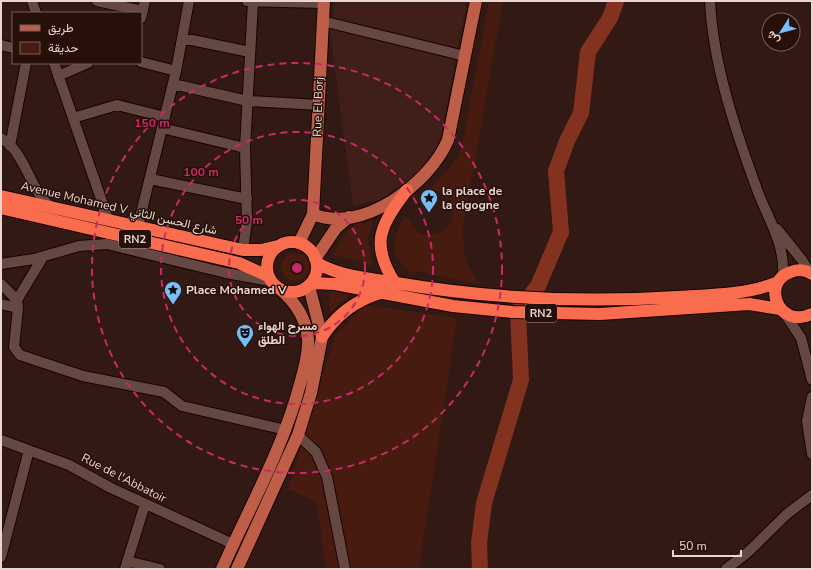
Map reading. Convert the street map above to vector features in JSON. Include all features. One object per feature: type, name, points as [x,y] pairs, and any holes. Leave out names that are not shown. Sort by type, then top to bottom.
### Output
[{"type":"highway","points":[[395,282],[386,269],[381,253],[381,237],[385,221],[407,190]]},
{"type":"highway","name":"Avenue Mohamed V شارع الحسن الثاني","points":[[1,196],[243,250],[260,250],[278,246]]},
{"type":"highway","name":"RN2","points":[[1,208],[239,263],[269,278],[281,290],[292,293],[304,290],[310,285],[335,284],[453,306],[541,313],[630,312],[750,304],[782,311],[799,318],[812,314]]},
{"type":"highway","name":"RN2","points":[[278,246],[291,242],[299,243],[311,251],[316,261],[338,272],[455,292],[540,300],[627,300],[749,291],[781,279],[796,270],[811,274]]},
{"type":"highway","points":[[269,278],[266,269],[269,256],[278,246]]},
{"type":"highway","points":[[310,285],[316,274],[316,261]]},
{"type":"highway","points":[[781,279],[775,296],[782,311]]},
{"type":"highway","points":[[322,337],[334,320],[350,306],[380,293]]},
{"type":"main road","points":[[299,243],[314,214],[322,218],[332,219],[349,217],[380,208],[407,190],[439,158],[451,129],[476,1]]},
{"type":"main road","name":"Rue El Borj","points":[[314,214],[324,2]]},
{"type":"main road","points":[[316,261],[336,228],[349,217]]},
{"type":"main road","points":[[237,569],[298,435],[315,380],[322,337],[310,285]]},
{"type":"main road","points":[[222,569],[286,430],[302,377],[308,340],[301,313],[281,290]]},
{"type":"street","points":[[32,1],[36,12]]},
{"type":"street","points":[[36,12],[39,1]]},
{"type":"street","points":[[97,1],[143,10]]},
{"type":"street","points":[[138,226],[176,71],[189,1]]},
{"type":"street","points":[[243,250],[247,221],[245,148],[251,1],[324,2]]},
{"type":"street","points":[[710,1],[714,35],[730,107],[755,186],[773,225],[783,255],[781,279]]},
{"type":"street","points":[[322,21],[465,56]]},
{"type":"street","points":[[182,38],[250,52]]},
{"type":"street","points":[[1,45],[12,48]]},
{"type":"street","points":[[142,62],[176,71]]},
{"type":"street","points":[[10,146],[26,64]]},
{"type":"street","points":[[54,64],[108,219]]},
{"type":"street","points":[[58,76],[86,64]]},
{"type":"street","points":[[173,84],[248,101],[319,104]]},
{"type":"street","points":[[73,118],[117,105],[165,117]]},
{"type":"street","points":[[162,128],[245,148]]},
{"type":"street","points":[[1,138],[10,146],[26,167],[40,196],[51,207]]},
{"type":"street","points":[[150,179],[247,199]]},
{"type":"street","points":[[773,225],[802,260],[811,274]]},
{"type":"street","points":[[1,264],[43,256],[79,246],[107,244],[226,273],[269,278]]},
{"type":"street","points":[[43,256],[18,304],[15,350],[20,355],[84,376],[164,392],[182,406],[286,430]]},
{"type":"street","points":[[1,284],[18,304]]},
{"type":"street","points":[[1,304],[18,304]]},
{"type":"street","points":[[782,311],[801,338],[812,380]]},
{"type":"street","points":[[812,397],[807,421],[812,454]]},
{"type":"street","points":[[298,435],[316,452],[328,477],[345,569]]},
{"type":"street","name":"Rue de l'Abbatoir","points":[[1,440],[68,465],[94,480],[233,544]]},
{"type":"street","points":[[1,557],[29,450]]},
{"type":"street","points":[[726,569],[747,553],[787,514],[812,496]]},
{"type":"street","points":[[145,504],[126,565],[160,569]]},
{"type":"shaded area","points":[[335,1],[467,1],[439,145],[434,156],[416,175],[380,200],[353,206],[330,32]]},
{"type":"green space","points":[[489,1],[503,1],[463,228],[466,258],[471,270],[480,284],[419,272],[410,273],[399,260],[395,251],[396,236],[404,218],[409,218],[417,231],[428,235],[445,229],[453,217],[450,198],[431,188],[458,158],[462,146]]},
{"type":"green space","points":[[373,220],[368,239],[372,265],[333,255],[349,229],[359,223]]},
{"type":"green space","points":[[295,253],[305,257],[309,267],[305,277],[295,281],[285,277],[281,267],[285,257]]},
{"type":"green space","points":[[331,291],[350,295],[337,305],[331,313],[328,299]]},
{"type":"green space","points":[[365,305],[457,318],[419,569],[326,569],[316,501],[288,489],[335,336]]},
{"type":"waterway","points":[[480,569],[479,543],[484,503],[521,380],[518,312],[538,286],[561,232],[556,171],[567,141],[581,113],[588,52],[610,18],[616,1]]},
{"type":"place","name":"la place de la cigogne","points":[[429,213]]},
{"type":"place","name":"Place Mohamed V","points":[[173,305]]},
{"type":"place","name":"مسرح الهواء الطلق","points":[[245,348]]}]
